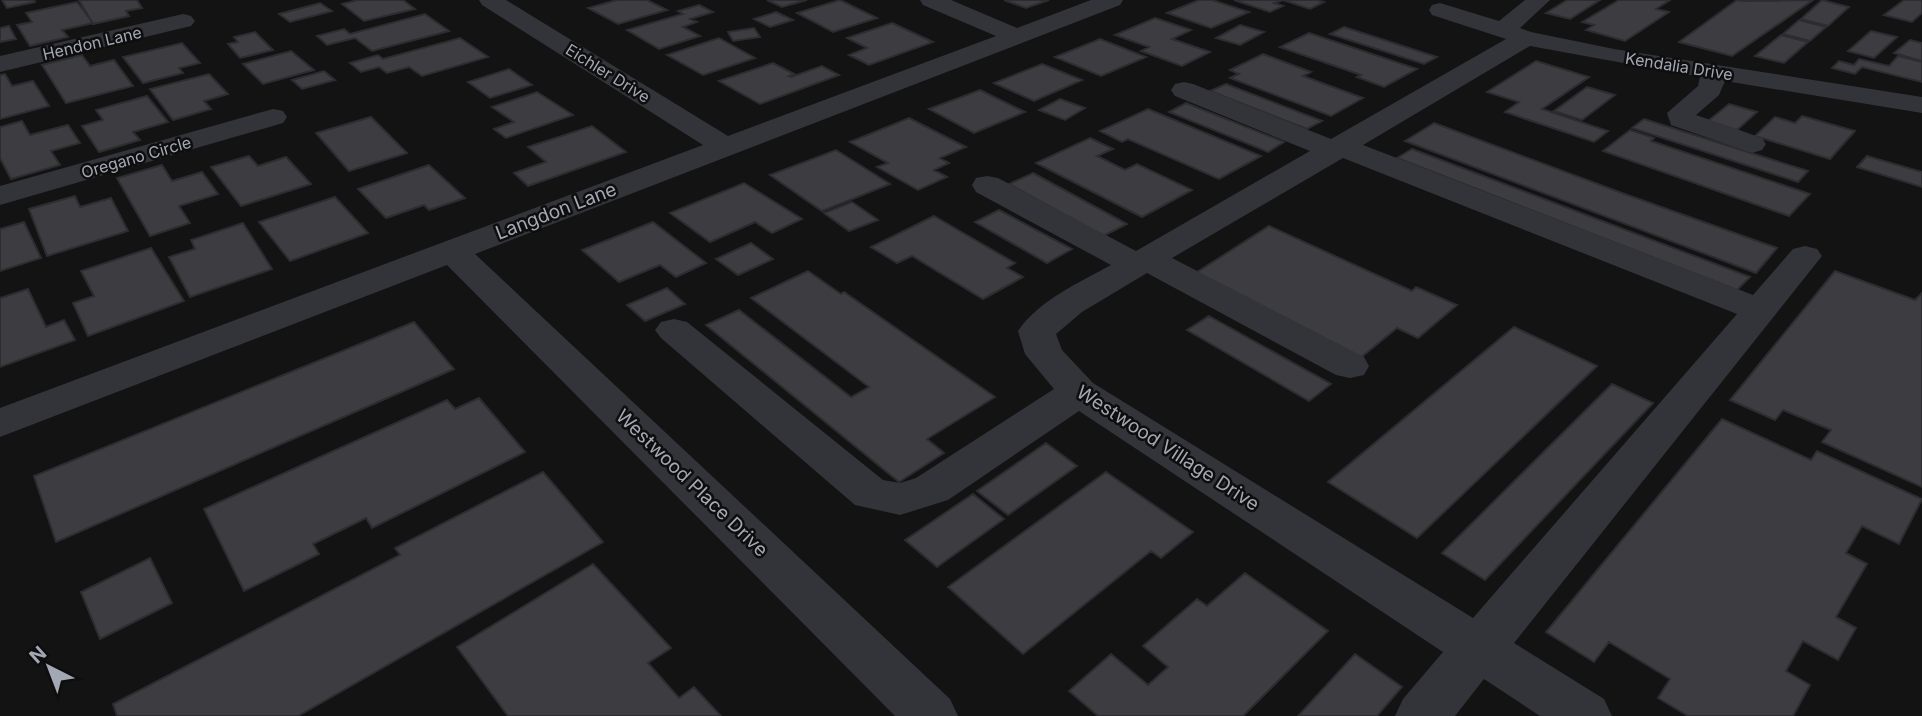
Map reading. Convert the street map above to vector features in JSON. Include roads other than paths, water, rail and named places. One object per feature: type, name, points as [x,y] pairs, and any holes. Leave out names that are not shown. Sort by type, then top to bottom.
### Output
[{"type":"street","name":"Eichler Drive","points":[[490,0],[726,147]]},
{"type":"street","points":[[931,0],[1017,36]]},
{"type":"street","name":"Langdon Lane","points":[[0,422],[1112,0]]},
{"type":"street","name":"Westwood Village Drive","points":[[1539,0],[1515,34],[1339,149],[1069,304],[1037,331],[1044,354],[1079,392],[1585,716]]},
{"type":"street","name":"Kendalia Drive","points":[[1440,10],[1515,34],[1614,56],[1922,105]]},
{"type":"street","name":"Hendon Lane","points":[[0,64],[183,21]]},
{"type":"street","points":[[1714,72],[1710,89],[1681,113],[1681,119],[1752,144]]},
{"type":"street","points":[[1184,90],[1760,310]]},
{"type":"street","name":"Oregano Circle","points":[[0,196],[273,117]]},
{"type":"street","points":[[987,185],[1350,366]]},
{"type":"street","name":"Westwood Place Drive","points":[[452,251],[931,716]]},
{"type":"street","points":[[1422,716],[1805,256]]},
{"type":"street","points":[[674,330],[871,494],[900,499],[932,489],[1079,392]]}]
